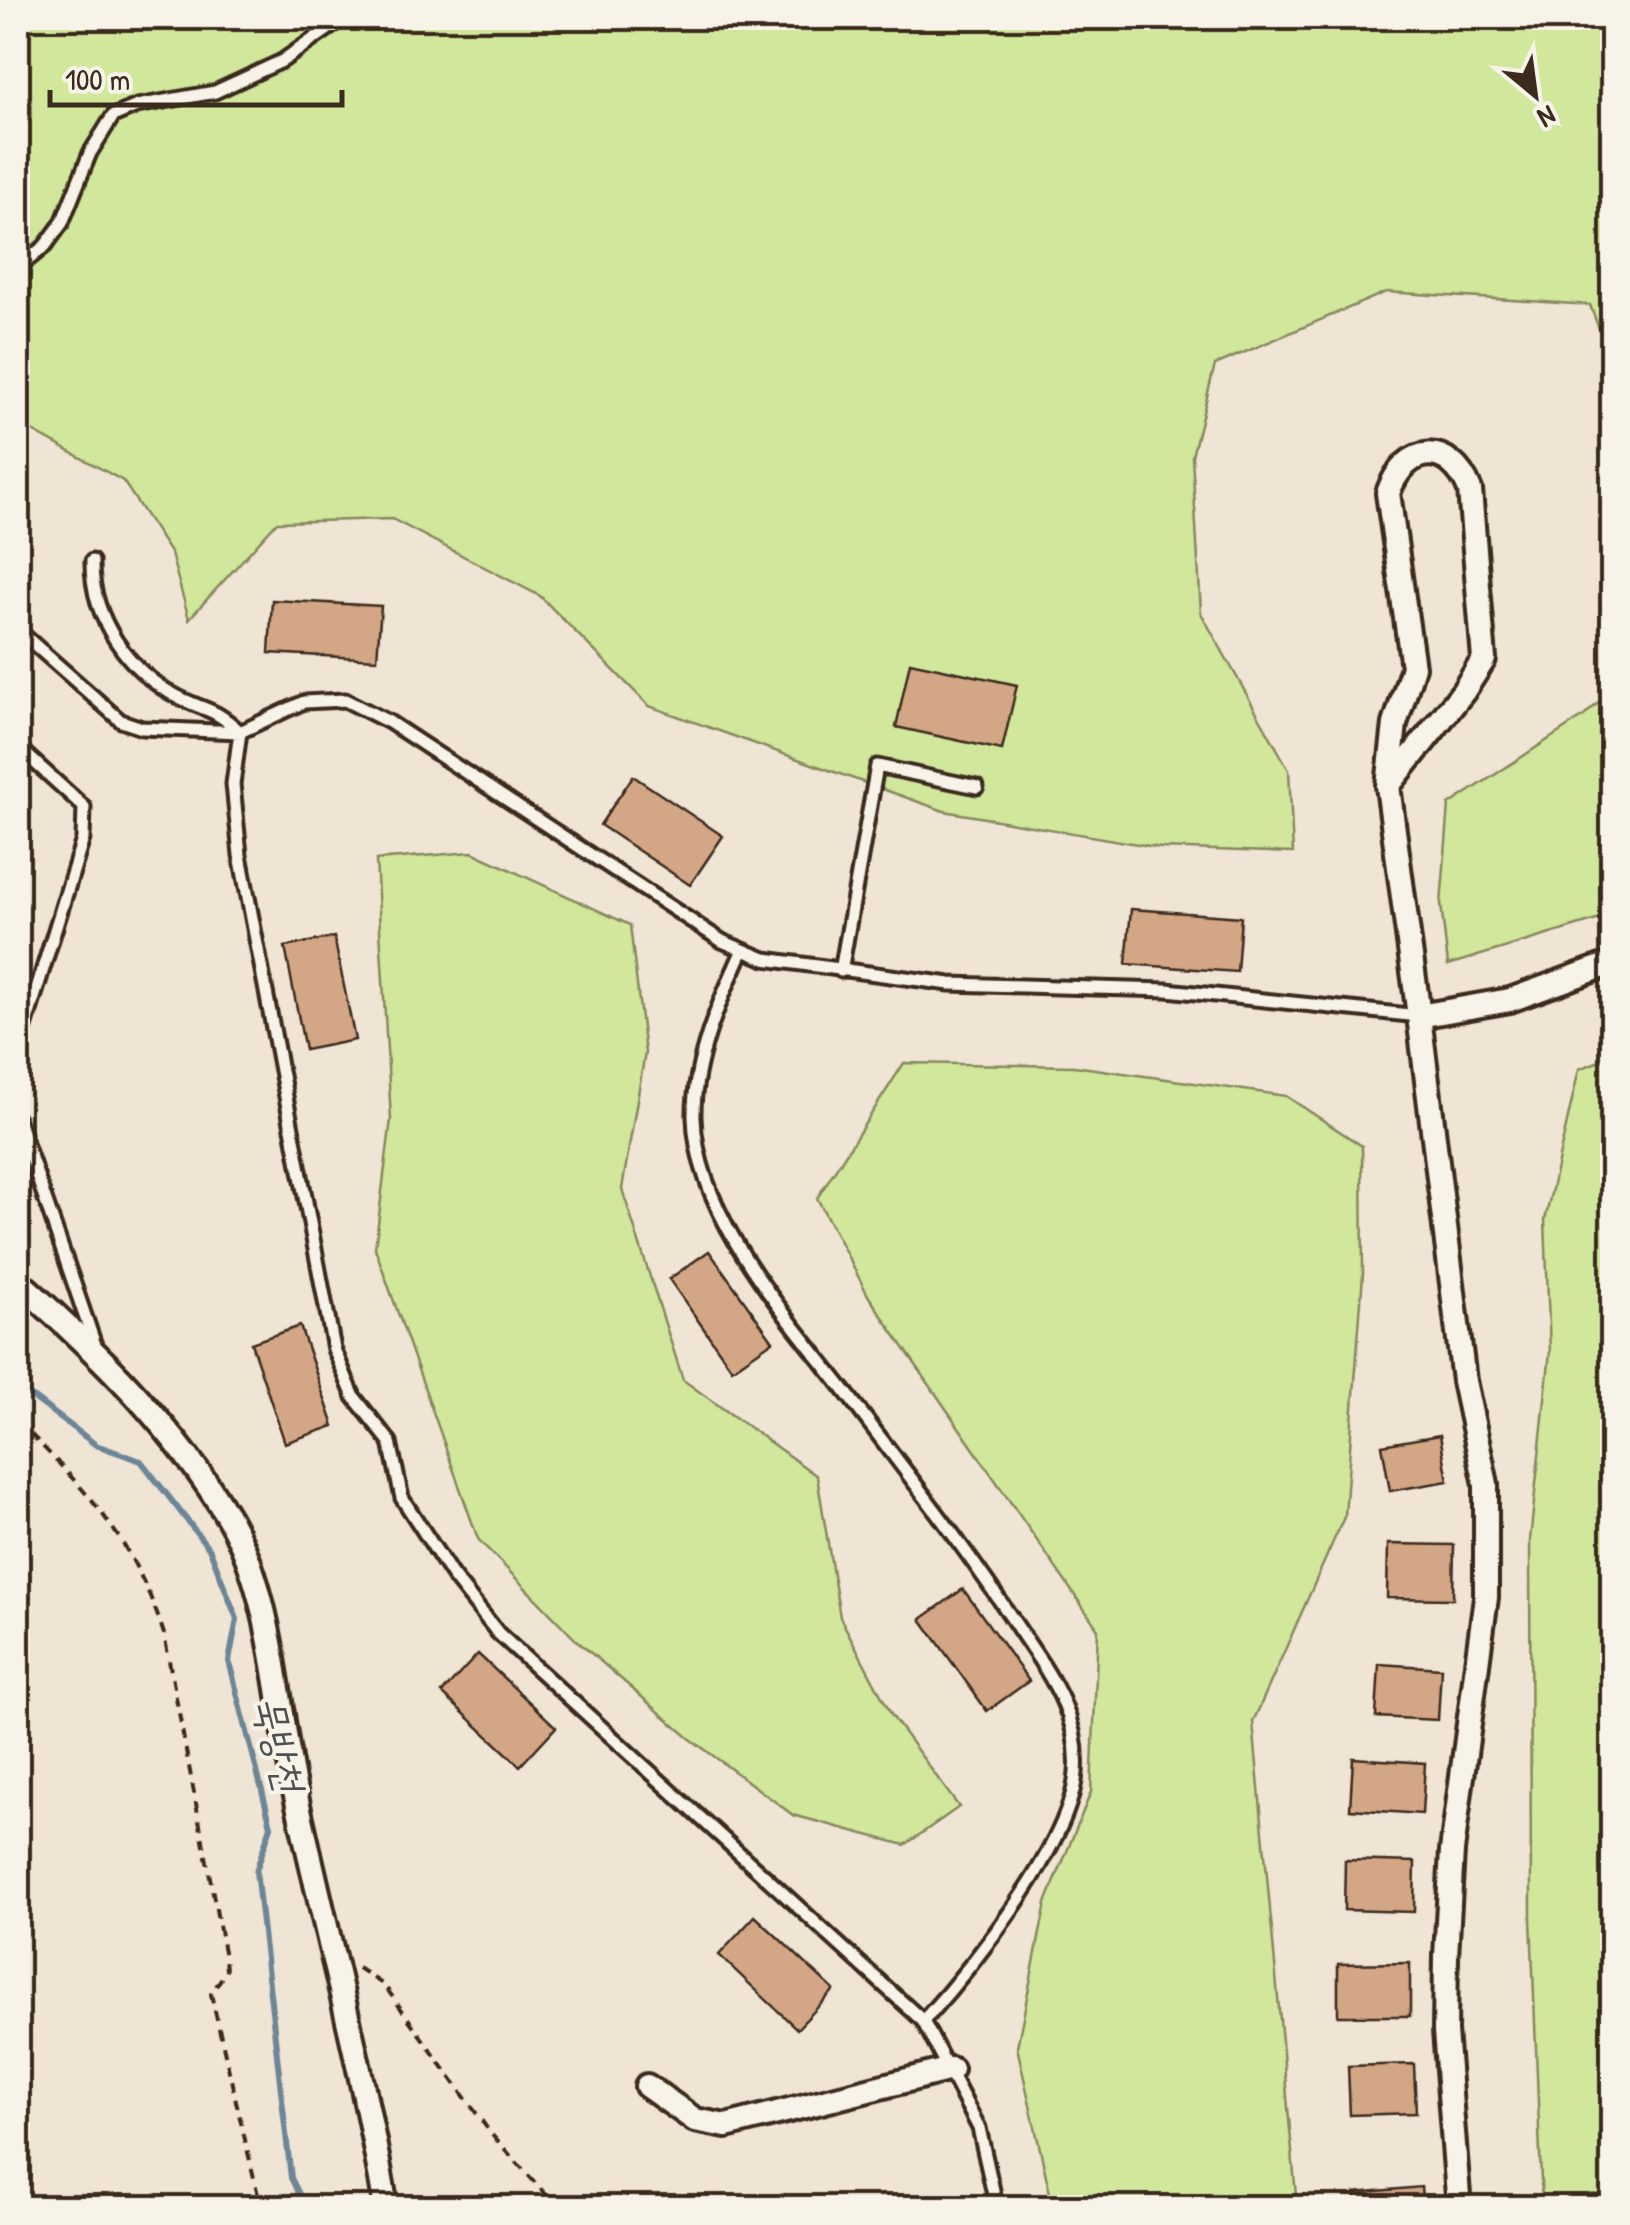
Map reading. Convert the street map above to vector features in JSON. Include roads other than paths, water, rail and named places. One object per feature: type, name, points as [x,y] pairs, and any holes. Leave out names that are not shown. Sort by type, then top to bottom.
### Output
[{"type":"street","points":[[1388,786],[1463,692],[1484,659],[1470,490],[1460,466],[1438,453],[1416,456],[1396,472],[1388,493],[1413,667],[1395,724],[1388,786],[1464,1381],[1486,1484],[1486,1597],[1452,1851],[1446,1956],[1446,2031],[1459,2208]]},
{"type":"street","points":[[1419,1016],[1510,1000],[1612,963]]},
{"type":"street","points":[[18,1281],[99,1358],[184,1451],[230,1520],[252,1567],[386,2208]]},
{"type":"street","points":[[646,2086],[696,2120],[726,2126],[951,2069]]},
{"type":"lane","points":[[18,268],[45,246],[62,223],[90,154],[113,116],[137,106],[214,92],[282,61],[344,18]]},
{"type":"lane","points":[[92,562],[96,605],[110,634],[132,660],[180,698],[218,711],[240,732]]},
{"type":"lane","points":[[18,630],[121,721],[142,728],[240,732],[304,702],[345,700],[389,722],[742,952],[950,984],[1167,990],[1419,1016]]},
{"type":"lane","points":[[240,732],[234,784],[240,856],[334,1349],[354,1397],[390,1442],[402,1498],[452,1575],[498,1633],[923,2021],[979,2128],[997,2208]]},
{"type":"lane","points":[[18,747],[84,808],[83,839],[18,1050]]},
{"type":"lane","points":[[841,970],[877,766],[978,787]]},
{"type":"lane","points":[[742,952],[710,1023],[694,1115],[698,1153],[714,1202],[788,1316],[978,1567],[1053,1680],[1070,1713],[1076,1742],[1076,1776],[1055,1837],[1030,1883],[923,2021]]},
{"type":"lane","points":[[18,1120],[99,1358]]},
{"type":"waterway","name":"묵방천","points":[[18,1386],[96,1445],[141,1461],[210,1550],[237,1619],[229,1661],[271,1826],[256,1871],[291,2178],[306,2208]]}]
